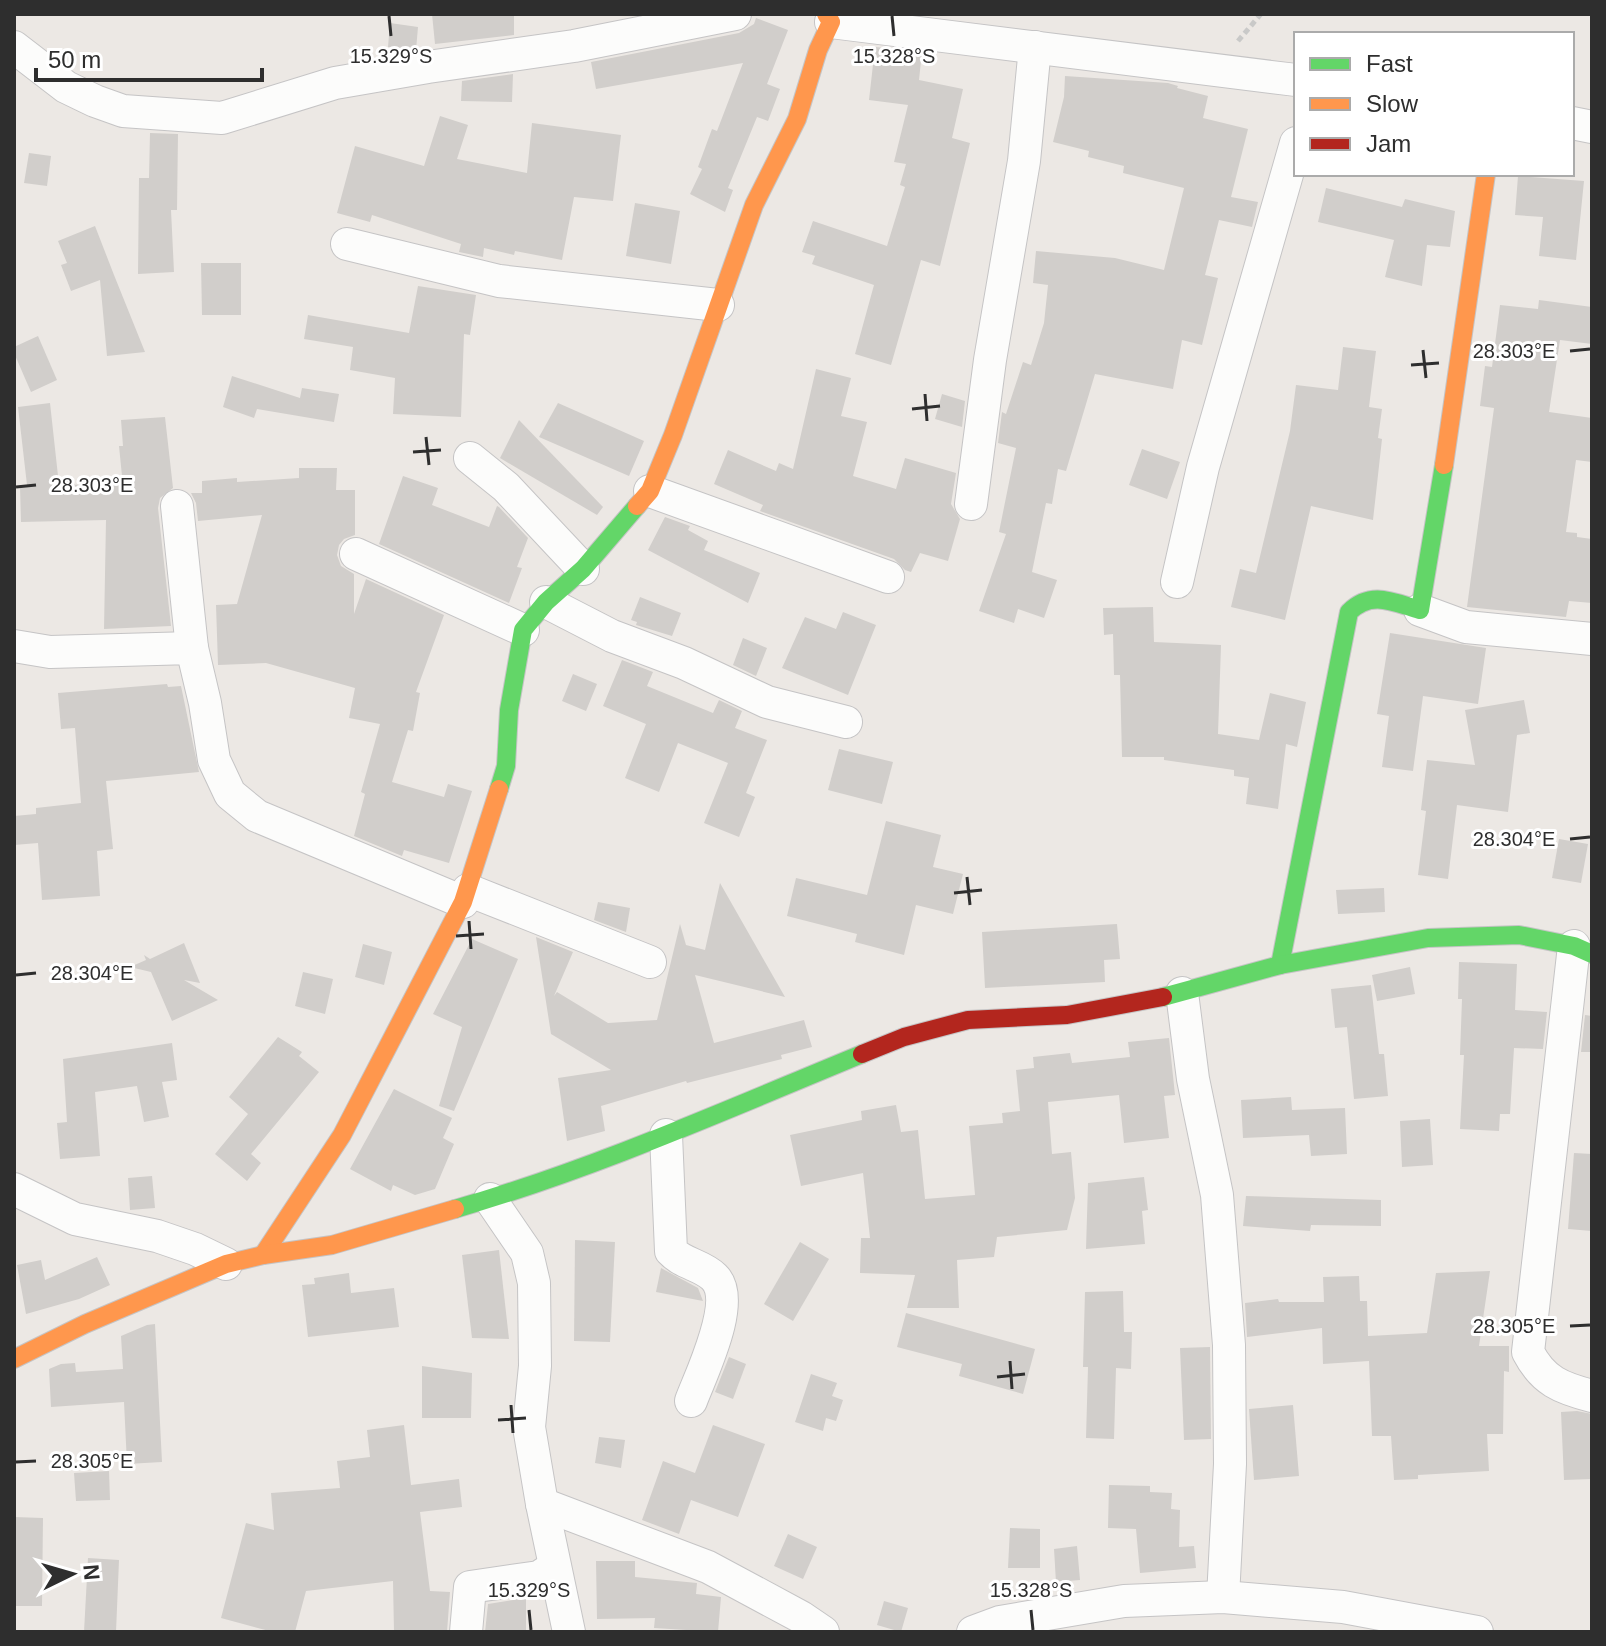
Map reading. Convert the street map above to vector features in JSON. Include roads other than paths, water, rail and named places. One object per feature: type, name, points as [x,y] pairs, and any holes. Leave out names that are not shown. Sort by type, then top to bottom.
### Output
[{"type":"street","points":[[14,47],[66,87],[123,111],[222,118],[335,83],[574,46],[735,14]]},
{"type":"street","points":[[263,1255],[342,1135],[465,896],[506,766],[509,710],[523,630],[546,602],[583,569],[650,491],[673,435],[754,205],[797,119],[828,18],[1294,80]]},
{"type":"street","points":[[971,504],[990,360],[1024,161],[1035,47]]},
{"type":"street","points":[[1177,582],[1203,467],[1294,150]]},
{"type":"street","points":[[1420,610],[1486,176]]},
{"type":"street","points":[[347,244],[499,281],[718,305]]},
{"type":"street","points":[[470,458],[506,487],[583,569]]},
{"type":"street","points":[[650,491],[888,577]]},
{"type":"street","points":[[177,506],[192,648],[214,760],[230,794],[257,816],[465,896],[650,962]]},
{"type":"street","points":[[356,554],[523,630]]},
{"type":"street","points":[[1280,965],[1349,612],[1360,601],[1382,599],[1466,627],[1592,639]]},
{"type":"street","points":[[546,602],[612,636],[684,663],[767,702],[846,722]]},
{"type":"street","points":[[14,646],[50,652],[192,648]]},
{"type":"street","points":[[14,1359],[85,1324],[226,1264],[332,1245],[490,1199],[666,1135],[904,1037],[968,1020],[1067,1015],[1182,993],[1280,965],[1428,938],[1519,935],[1583,950],[1528,1352],[1539,1372],[1565,1388],[1592,1396]]},
{"type":"street","points":[[1182,993],[1193,1079],[1217,1195],[1229,1345],[1230,1464],[1223,1597]]},
{"type":"street","points":[[666,1135],[671,1251],[679,1259],[711,1274],[724,1294],[719,1327],[691,1401]]},
{"type":"street","points":[[14,1189],[75,1219],[157,1236],[226,1264]]},
{"type":"street","points":[[490,1199],[527,1253],[534,1283],[535,1366],[529,1427],[569,1632]]},
{"type":"street","points":[[542,1504],[708,1567],[823,1632]]},
{"type":"street","points":[[466,1632],[470,1587],[539,1577],[554,1567]]},
{"type":"street","points":[[973,1632],[1000,1622],[1124,1601],[1223,1597],[1343,1607],[1477,1632]]}]
